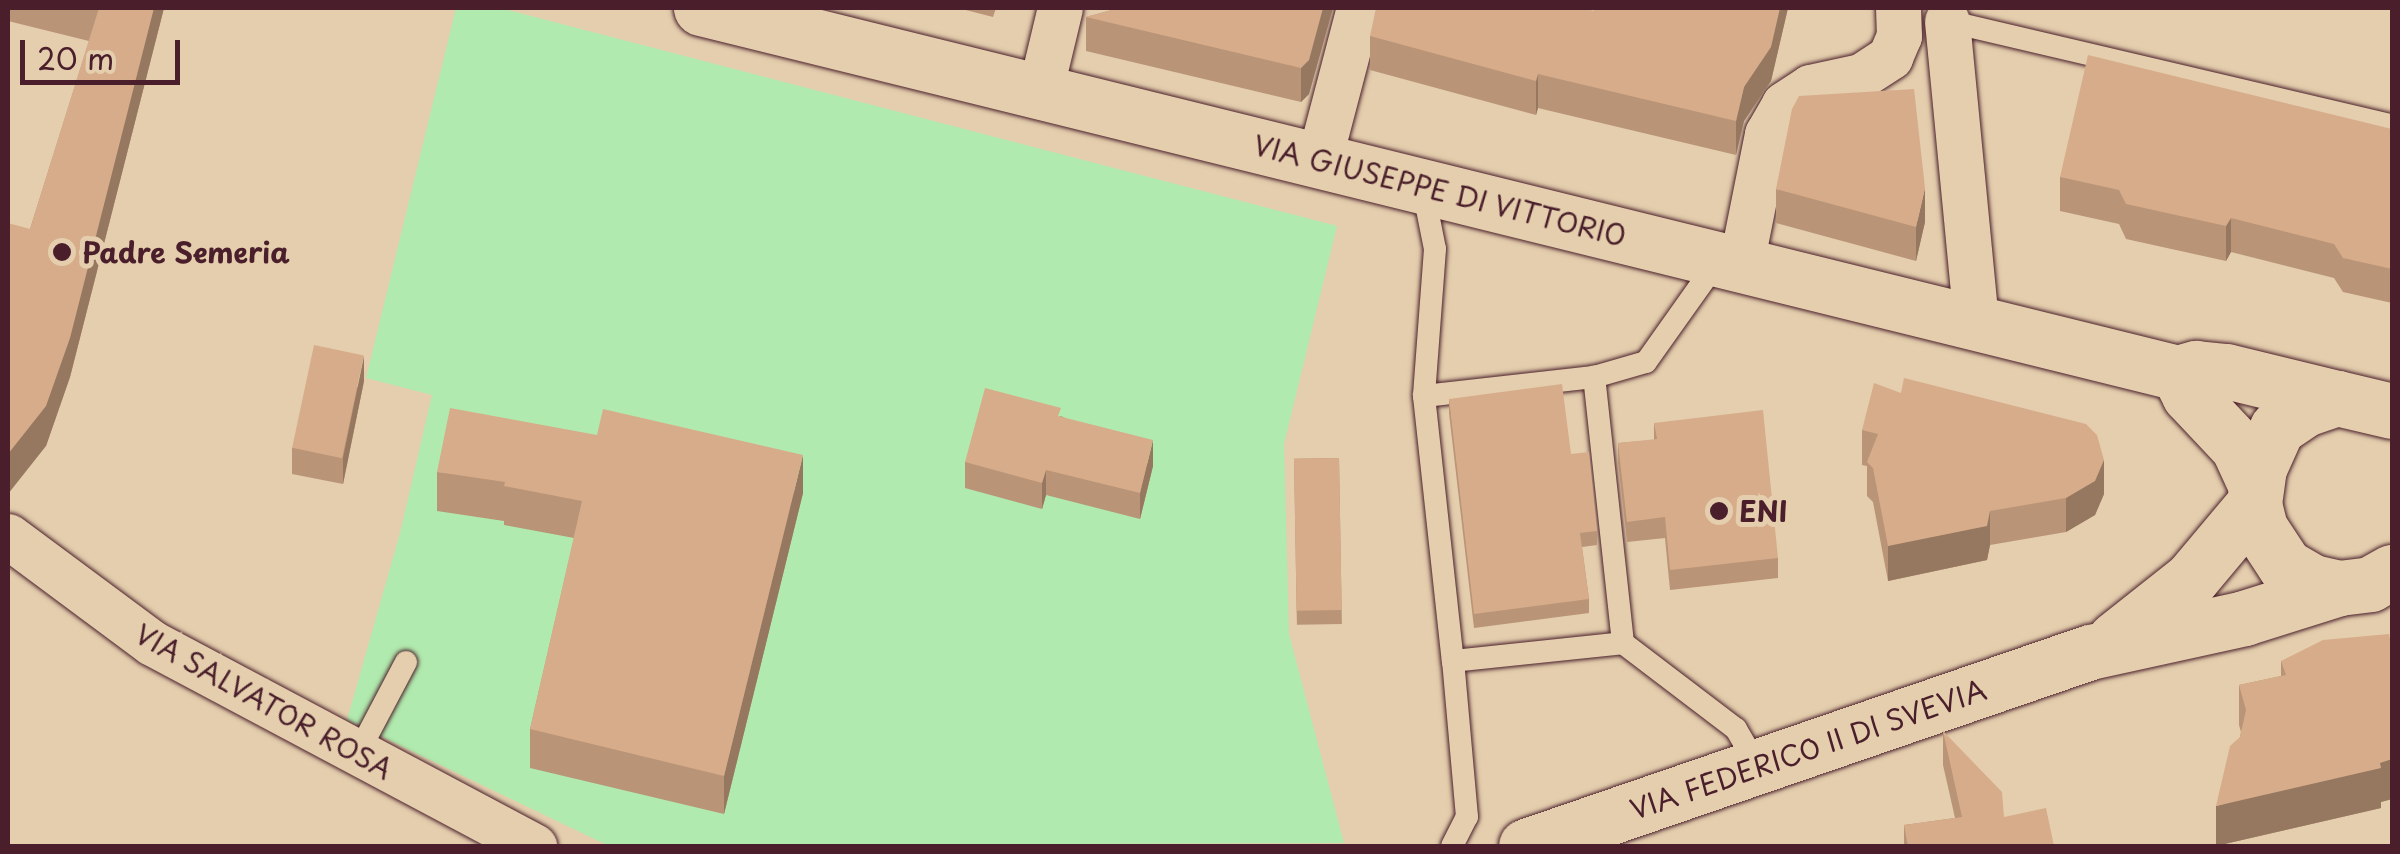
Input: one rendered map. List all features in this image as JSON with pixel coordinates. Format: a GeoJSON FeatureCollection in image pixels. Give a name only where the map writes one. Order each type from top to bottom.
{"type":"FeatureCollection","features":[{"type":"Feature","properties":{"kind":"main road","name":"VIA GIUSEPPE DI VITTORIO"},"geometry":{"type":"LineString","coordinates":[[701,8],[820,22],[1040,91],[2178,373],[2196,368],[2226,372],[2378,406]]}},
{"type":"Feature","properties":{"kind":"main road"},"geometry":{"type":"LineString","coordinates":[[2178,373],[2190,395],[2238,447],[2255,494],[2260,528],[2285,566],[2313,582],[2374,581]]}},
{"type":"Feature","properties":{"kind":"main road","name":"VIA FEDERICO II DI SVEVIA"},"geometry":{"type":"LineString","coordinates":[[2090,652],[2158,608],[2191,579],[2255,494],[2277,428],[2305,409],[2378,406]]}},
{"type":"Feature","properties":{"kind":"main road","name":"VIA FEDERICO II DI SVEVIA"},"geometry":{"type":"LineString","coordinates":[[1526,846],[2090,652],[2244,618],[2374,581]]}},
{"type":"Feature","properties":{"kind":"street"},"geometry":{"type":"LineString","coordinates":[[1040,91],[1060,8]]}},
{"type":"Feature","properties":{"kind":"street"},"geometry":{"type":"LineString","coordinates":[[1319,160],[1359,8]]}},
{"type":"Feature","properties":{"kind":"street"},"geometry":{"type":"LineString","coordinates":[[1730,262],[1767,134],[1784,104],[1810,87],[1861,76],[1890,57],[1900,36],[1898,8]]}},
{"type":"Feature","properties":{"kind":"street"},"geometry":{"type":"LineString","coordinates":[[1947,14],[1976,323]]}},
{"type":"Feature","properties":{"kind":"street","name":"VIA SALVATOR ROSA"},"geometry":{"type":"LineString","coordinates":[[8,536],[152,643],[534,846]]}},
{"type":"Feature","properties":{"kind":"lane"},"geometry":{"type":"LineString","coordinates":[[1947,14],[2392,125]]}},
{"type":"Feature","properties":{"kind":"lane"},"geometry":{"type":"LineString","coordinates":[[1423,186],[1435,250],[1424,396],[1468,817],[1452,846]]}},
{"type":"Feature","properties":{"kind":"lane"},"geometry":{"type":"LineString","coordinates":[[1424,396],[1594,377],[1646,362],[1730,262]]}},
{"type":"Feature","properties":{"kind":"lane"},"geometry":{"type":"LineString","coordinates":[[1594,377],[1624,642]]}},
{"type":"Feature","properties":{"kind":"lane"},"geometry":{"type":"LineString","coordinates":[[1453,661],[1624,642],[1736,729],[1758,766]]}},
{"type":"Feature","properties":{"kind":"lane"},"geometry":{"type":"LineString","coordinates":[[358,755],[406,662]]}},
{"type":"Feature","properties":{"kind":"green space"},"geometry":{"type":"Polygon","coordinates":[[[456,8],[500,8],[1337,226],[1284,444],[1289,634],[1344,843],[609,846],[347,720],[400,533],[432,395],[366,378],[456,8]]]}},
{"type":"Feature","properties":{"kind":"building","name":"Padre Semeria"},"geometry":{"type":"Polygon","coordinates":[[[99,8],[154,8],[70,338],[46,406],[8,454],[8,223],[30,229],[99,8]]]}},
{"type":"Feature","properties":{"kind":"building"},"geometry":{"type":"Polygon","coordinates":[[[1119,8],[1323,8],[1309,60],[1301,68],[1086,17],[1119,8]]]}},
{"type":"Feature","properties":{"kind":"building"},"geometry":{"type":"Polygon","coordinates":[[[1376,8],[1780,8],[1771,47],[1744,87],[1736,121],[1538,74],[1536,81],[1370,36],[1376,8]]]}},
{"type":"Feature","properties":{"kind":"building"},"geometry":{"type":"Polygon","coordinates":[[[2088,55],[2392,129],[2392,269],[2343,258],[2334,244],[2231,218],[2226,226],[2126,204],[2119,190],[2060,177],[2088,55]]]}},
{"type":"Feature","properties":{"kind":"building"},"geometry":{"type":"Polygon","coordinates":[[[1914,89],[1925,188],[1916,227],[1776,189],[1792,109],[1799,96],[1914,89]]]}},
{"type":"Feature","properties":{"kind":"building"},"geometry":{"type":"Polygon","coordinates":[[[314,345],[364,356],[342,458],[292,448],[314,345]]]}},
{"type":"Feature","properties":{"kind":"building"},"geometry":{"type":"Polygon","coordinates":[[[1904,378],[2086,424],[2097,435],[2104,460],[2095,481],[2066,498],[1990,511],[1987,526],[1888,546],[1873,468],[1867,462],[1878,434],[1862,430],[1874,383],[1901,393],[1904,378]]]}},
{"type":"Feature","properties":{"kind":"building"},"geometry":{"type":"Polygon","coordinates":[[[1562,384],[1571,454],[1589,452],[1597,531],[1580,533],[1589,599],[1474,614],[1449,399],[1562,384]]]}},
{"type":"Feature","properties":{"kind":"building"},"geometry":{"type":"Polygon","coordinates":[[[985,388],[1061,408],[1058,416],[1153,440],[1140,493],[1046,470],[1042,483],[965,462],[985,388]]]}},
{"type":"Feature","properties":{"kind":"building"},"geometry":{"type":"Polygon","coordinates":[[[450,408],[597,435],[603,409],[803,455],[724,776],[530,729],[582,501],[504,486],[505,482],[437,472],[450,408]]]}},
{"type":"Feature","properties":{"kind":"building"},"geometry":{"type":"Polygon","coordinates":[[[1763,410],[1778,558],[1670,570],[1665,517],[1627,522],[1618,443],[1657,439],[1654,423],[1763,410]]]}},
{"type":"Feature","properties":{"kind":"building"},"geometry":{"type":"Polygon","coordinates":[[[1339,458],[1342,610],[1297,611],[1294,459],[1339,458]]]}},
{"type":"Feature","properties":{"kind":"building"},"geometry":{"type":"Polygon","coordinates":[[[2389,634],[2392,759],[2380,763],[2381,768],[2216,806],[2230,746],[2240,737],[2246,710],[2239,685],[2286,675],[2281,661],[2323,640],[2389,634]]]}},
{"type":"Feature","properties":{"kind":"building"},"geometry":{"type":"Polygon","coordinates":[[[1943,731],[2002,792],[2004,817],[2046,808],[2054,846],[1908,846],[1904,825],[1962,817],[1943,731]]]}},
{"type":"Feature","properties":{"kind":"place","name":"Padre Semeria"},"geometry":{"type":"Point","coordinates":[62,252]}},
{"type":"Feature","properties":{"kind":"place","name":"ENI"},"geometry":{"type":"Point","coordinates":[1719,511]}}]}
